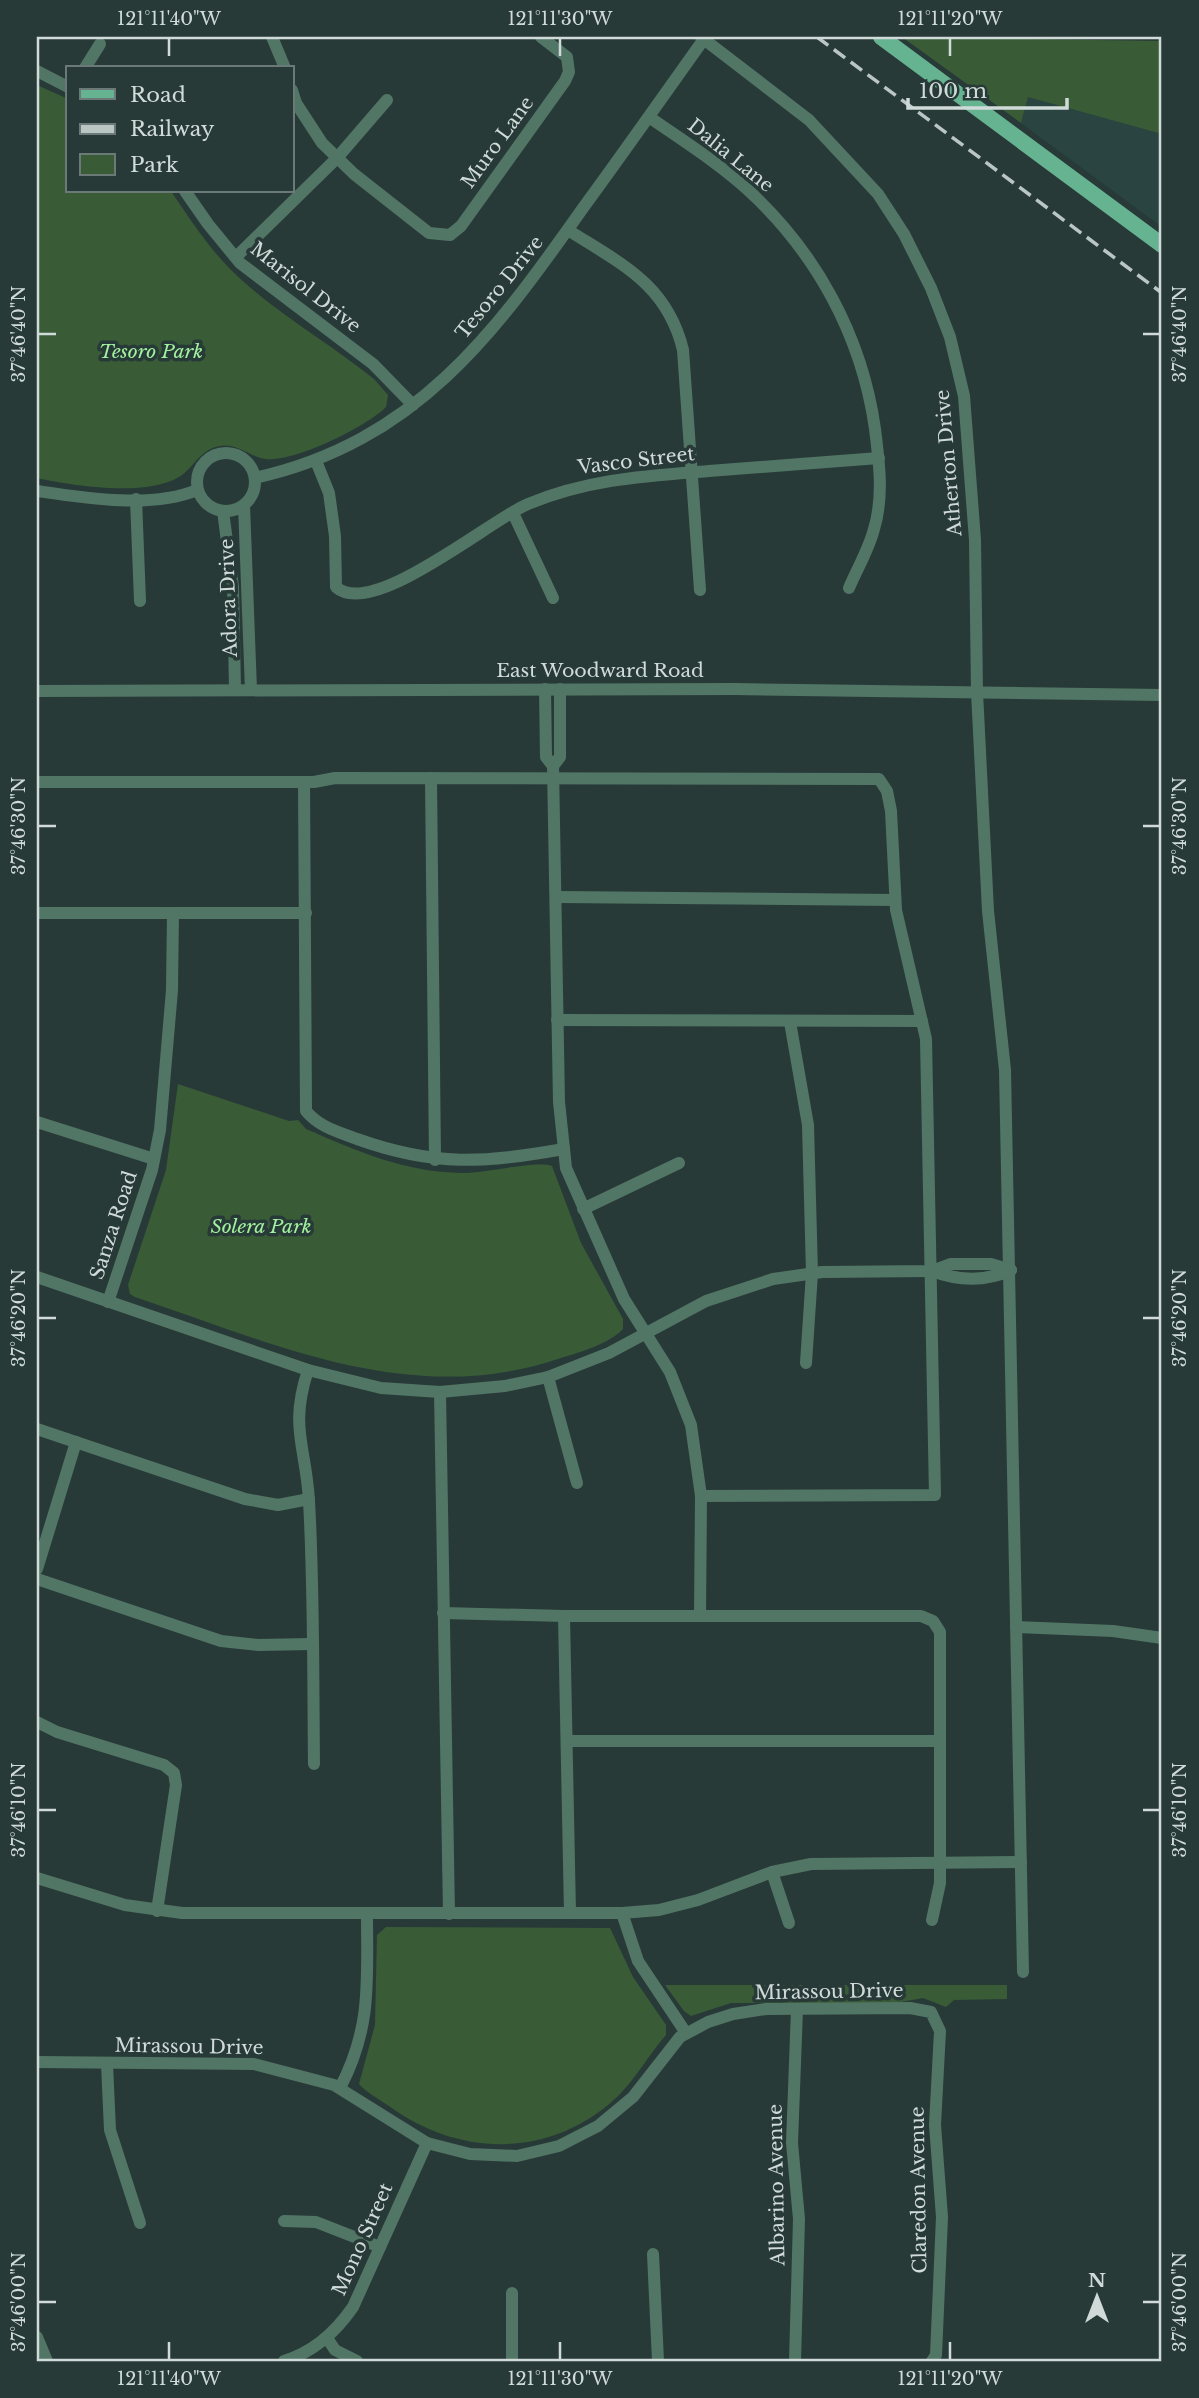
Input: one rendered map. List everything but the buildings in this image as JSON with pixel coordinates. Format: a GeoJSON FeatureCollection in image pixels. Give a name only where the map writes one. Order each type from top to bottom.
{"type":"FeatureCollection","features":[{"type":"Feature","properties":{"kind":"main road"},"geometry":{"type":"LineString","coordinates":[[881,37],[1162,245]]}},
{"type":"Feature","properties":{"kind":"street"},"geometry":{"type":"LineString","coordinates":[[272,37],[284,66]]}},
{"type":"Feature","properties":{"kind":"street","name":"Muro Lane"},"geometry":{"type":"LineString","coordinates":[[337,158],[429,233],[450,235],[460,226],[557,93],[569,72],[567,57],[541,37]]}},
{"type":"Feature","properties":{"kind":"street","name":"Tesoro Drive"},"geometry":{"type":"LineString","coordinates":[[255,478],[300,468],[352,444],[413,405],[491,333],[649,117],[702,38]]}},
{"type":"Feature","properties":{"kind":"street","name":"Atherton Drive"},"geometry":{"type":"LineString","coordinates":[[702,38],[809,120],[842,152],[878,194],[932,288],[950,337],[964,396],[975,541],[977,692],[988,911],[1005,1069],[1023,1972]]}},
{"type":"Feature","properties":{"kind":"street"},"geometry":{"type":"LineString","coordinates":[[86,66],[100,44]]}},
{"type":"Feature","properties":{"kind":"street"},"geometry":{"type":"LineString","coordinates":[[37,71],[66,86]]}},
{"type":"Feature","properties":{"kind":"street"},"geometry":{"type":"LineString","coordinates":[[294,96],[322,143],[337,158]]}},
{"type":"Feature","properties":{"kind":"street"},"geometry":{"type":"LineString","coordinates":[[236,257],[337,158],[387,100]]}},
{"type":"Feature","properties":{"kind":"street","name":"Dalia Lane"},"geometry":{"type":"LineString","coordinates":[[649,117],[747,188],[786,228],[810,260],[843,318],[859,358],[871,403],[880,487],[874,529],[849,588]]}},
{"type":"Feature","properties":{"kind":"street","name":"Marisol Drive"},"geometry":{"type":"LineString","coordinates":[[186,192],[236,257],[373,363],[413,405]]}},
{"type":"Feature","properties":{"kind":"street"},"geometry":{"type":"LineString","coordinates":[[568,230],[636,274],[654,290],[668,309],[683,350],[700,590]]}},
{"type":"Feature","properties":{"kind":"street"},"geometry":{"type":"LineString","coordinates":[[220,453],[229,453],[246,461],[255,478],[253,493],[244,505],[223,511],[207,505],[197,490],[196,480],[203,463],[220,453]]}},
{"type":"Feature","properties":{"kind":"street","name":"Vasco Street"},"geometry":{"type":"LineString","coordinates":[[316,461],[329,493],[335,536],[333,572],[336,587],[341,592],[360,594],[378,590],[448,554],[525,505],[579,485],[693,472],[879,458]]}},
{"type":"Feature","properties":{"kind":"street"},"geometry":{"type":"LineString","coordinates":[[37,491],[93,499],[136,499],[185,495],[197,490]]}},
{"type":"Feature","properties":{"kind":"street"},"geometry":{"type":"LineString","coordinates":[[136,499],[140,601]]}},
{"type":"Feature","properties":{"kind":"street","name":"Adora Drive"},"geometry":{"type":"LineString","coordinates":[[244,505],[251,690]]}},
{"type":"Feature","properties":{"kind":"street","name":"Adora Drive"},"geometry":{"type":"LineString","coordinates":[[223,511],[233,587],[235,690]]}},
{"type":"Feature","properties":{"kind":"street"},"geometry":{"type":"LineString","coordinates":[[513,513],[553,598]]}},
{"type":"Feature","properties":{"kind":"street"},"geometry":{"type":"LineString","coordinates":[[545,689],[546,757],[553,771],[559,1102],[566,1168],[624,1299],[670,1372],[691,1425],[701,1496],[700,1616]]}},
{"type":"Feature","properties":{"kind":"street"},"geometry":{"type":"LineString","coordinates":[[553,771],[560,757],[560,689]]}},
{"type":"Feature","properties":{"kind":"street","name":"East Woodward Road"},"geometry":{"type":"LineString","coordinates":[[37,691],[560,689],[1162,695]]}},
{"type":"Feature","properties":{"kind":"street"},"geometry":{"type":"LineString","coordinates":[[37,782],[304,782],[335,778],[431,778],[553,771],[879,779],[887,791],[891,811],[895,900],[926,1039],[935,1495],[701,1496]]}},
{"type":"Feature","properties":{"kind":"street"},"geometry":{"type":"LineString","coordinates":[[431,778],[435,1160]]}},
{"type":"Feature","properties":{"kind":"street"},"geometry":{"type":"LineString","coordinates":[[304,782],[306,1111],[315,1122],[342,1133],[390,1150],[435,1160],[499,1160],[564,1149]]}},
{"type":"Feature","properties":{"kind":"street"},"geometry":{"type":"LineString","coordinates":[[556,897],[895,900]]}},
{"type":"Feature","properties":{"kind":"street"},"geometry":{"type":"LineString","coordinates":[[37,914],[306,914]]}},
{"type":"Feature","properties":{"kind":"street","name":"Sanza Road"},"geometry":{"type":"LineString","coordinates":[[108,1302],[160,1130],[172,990],[173,914]]}},
{"type":"Feature","properties":{"kind":"street"},"geometry":{"type":"LineString","coordinates":[[557,1020],[922,1021]]}},
{"type":"Feature","properties":{"kind":"street"},"geometry":{"type":"LineString","coordinates":[[790,1022],[808,1125],[812,1273],[806,1363]]}},
{"type":"Feature","properties":{"kind":"street"},"geometry":{"type":"LineString","coordinates":[[37,1122],[153,1159]]}},
{"type":"Feature","properties":{"kind":"street"},"geometry":{"type":"LineString","coordinates":[[583,1209],[679,1163]]}},
{"type":"Feature","properties":{"kind":"street"},"geometry":{"type":"LineString","coordinates":[[37,1277],[308,1370],[381,1388],[440,1392],[505,1386],[548,1377],[609,1353],[706,1301],[773,1279],[812,1273],[932,1271],[951,1278],[992,1279],[1010,1269]]}},
{"type":"Feature","properties":{"kind":"street"},"geometry":{"type":"LineString","coordinates":[[308,1370],[299,1402],[297,1429],[309,1499],[314,1764]]}},
{"type":"Feature","properties":{"kind":"street"},"geometry":{"type":"LineString","coordinates":[[548,1377],[577,1483]]}},
{"type":"Feature","properties":{"kind":"street"},"geometry":{"type":"LineString","coordinates":[[440,1392],[449,1914]]}},
{"type":"Feature","properties":{"kind":"street"},"geometry":{"type":"LineString","coordinates":[[37,1429],[245,1499],[278,1505],[309,1499]]}},
{"type":"Feature","properties":{"kind":"street"},"geometry":{"type":"LineString","coordinates":[[37,1569],[76,1443]]}},
{"type":"Feature","properties":{"kind":"street"},"geometry":{"type":"LineString","coordinates":[[37,1578],[221,1640],[258,1645],[312,1644]]}},
{"type":"Feature","properties":{"kind":"street"},"geometry":{"type":"LineString","coordinates":[[443,1613],[564,1616],[921,1616],[933,1621],[940,1632],[940,1883],[932,1920]]}},
{"type":"Feature","properties":{"kind":"street"},"geometry":{"type":"LineString","coordinates":[[564,1616],[570,1913]]}},
{"type":"Feature","properties":{"kind":"street"},"geometry":{"type":"LineString","coordinates":[[1016,1627],[1113,1631],[1162,1638]]}},
{"type":"Feature","properties":{"kind":"street"},"geometry":{"type":"LineString","coordinates":[[37,1722],[57,1732],[164,1765],[174,1773],[176,1784],[157,1911]]}},
{"type":"Feature","properties":{"kind":"street"},"geometry":{"type":"LineString","coordinates":[[568,1741],[938,1741]]}},
{"type":"Feature","properties":{"kind":"street"},"geometry":{"type":"LineString","coordinates":[[37,1878],[92,1897],[157,1911],[622,1913],[659,1910],[698,1900],[772,1872],[811,1864],[1021,1863]]}},
{"type":"Feature","properties":{"kind":"street"},"geometry":{"type":"LineString","coordinates":[[772,1872],[789,1923]]}},
{"type":"Feature","properties":{"kind":"street"},"geometry":{"type":"LineString","coordinates":[[622,1913],[638,1961],[686,2033]]}},
{"type":"Feature","properties":{"kind":"street"},"geometry":{"type":"LineString","coordinates":[[340,2088],[354,2060],[365,2023],[367,1914]]}},
{"type":"Feature","properties":{"kind":"street","name":"Mirassou Drive"},"geometry":{"type":"LineString","coordinates":[[37,2062],[254,2064],[295,2072],[340,2088],[427,2143],[449,2150],[494,2157],[538,2153],[579,2138],[633,2097],[667,2051],[686,2033],[733,2014],[797,2009],[910,2008],[931,2012],[935,2018]]}},
{"type":"Feature","properties":{"kind":"street","name":"Albarino Avenue"},"geometry":{"type":"LineString","coordinates":[[795,2361],[799,2219],[792,2143],[797,2009]]}},
{"type":"Feature","properties":{"kind":"street","name":"Claredon Avenue"},"geometry":{"type":"LineString","coordinates":[[932,2361],[936,2355],[942,2217],[935,2125],[940,2031],[935,2018]]}},
{"type":"Feature","properties":{"kind":"street"},"geometry":{"type":"LineString","coordinates":[[107,2064],[110,2130],[140,2223]]}},
{"type":"Feature","properties":{"kind":"street","name":"Mono Street"},"geometry":{"type":"LineString","coordinates":[[284,2361],[312,2350],[327,2338],[353,2307],[427,2143]]}},
{"type":"Feature","properties":{"kind":"street"},"geometry":{"type":"LineString","coordinates":[[284,2221],[316,2222],[380,2248]]}},
{"type":"Feature","properties":{"kind":"street"},"geometry":{"type":"LineString","coordinates":[[653,2254],[658,2361]]}},
{"type":"Feature","properties":{"kind":"street"},"geometry":{"type":"LineString","coordinates":[[512,2293],[512,2361]]}},
{"type":"Feature","properties":{"kind":"street"},"geometry":{"type":"LineString","coordinates":[[37,2337],[47,2361]]}},
{"type":"Feature","properties":{"kind":"street"},"geometry":{"type":"LineString","coordinates":[[327,2338],[335,2350],[358,2361]]}},
{"type":"Feature","properties":{"kind":"shaded area"},"geometry":{"type":"Polygon","coordinates":[[[1028,97],[1162,134],[1162,227],[1021,123],[1028,97]]]}},
{"type":"Feature","properties":{"kind":"green space"},"geometry":{"type":"Polygon","coordinates":[[[902,37],[1162,41],[1162,134],[1028,97],[1021,123],[902,37]]]}},
{"type":"Feature","properties":{"kind":"green space","name":"Tesoro Park"},"geometry":{"type":"Polygon","coordinates":[[[37,85],[66,98],[66,192],[172,192],[205,240],[246,284],[374,379],[388,395],[386,407],[363,424],[329,442],[294,455],[266,459],[232,446],[220,446],[207,451],[179,477],[148,487],[109,488],[37,478],[37,85]]]}},
{"type":"Feature","properties":{"kind":"green space","name":"Solera Park"},"geometry":{"type":"Polygon","coordinates":[[[178,1084],[289,1121],[298,1120],[306,1129],[344,1145],[381,1159],[420,1169],[461,1173],[534,1165],[552,1166],[581,1243],[623,1319],[623,1329],[610,1339],[585,1350],[505,1372],[451,1377],[397,1374],[292,1350],[135,1297],[130,1294],[128,1285],[166,1170],[178,1084]]]}},
{"type":"Feature","properties":{"kind":"green space"},"geometry":{"type":"Polygon","coordinates":[[[386,1927],[610,1928],[633,1977],[666,2025],[666,2035],[617,2097],[582,2123],[555,2135],[527,2142],[499,2144],[442,2134],[415,2122],[359,2084],[375,2025],[377,1935],[386,1927]]]}},
{"type":"Feature","properties":{"kind":"green space"},"geometry":{"type":"Polygon","coordinates":[[[665,1985],[1007,1985],[1007,1999],[954,2000],[946,2007],[923,1998],[895,2003],[731,2003],[691,2016],[684,2011],[665,1985]]]}},
{"type":"Feature","properties":{"kind":"railway"},"geometry":{"type":"LineString","coordinates":[[817,37],[1162,293]]}}]}
